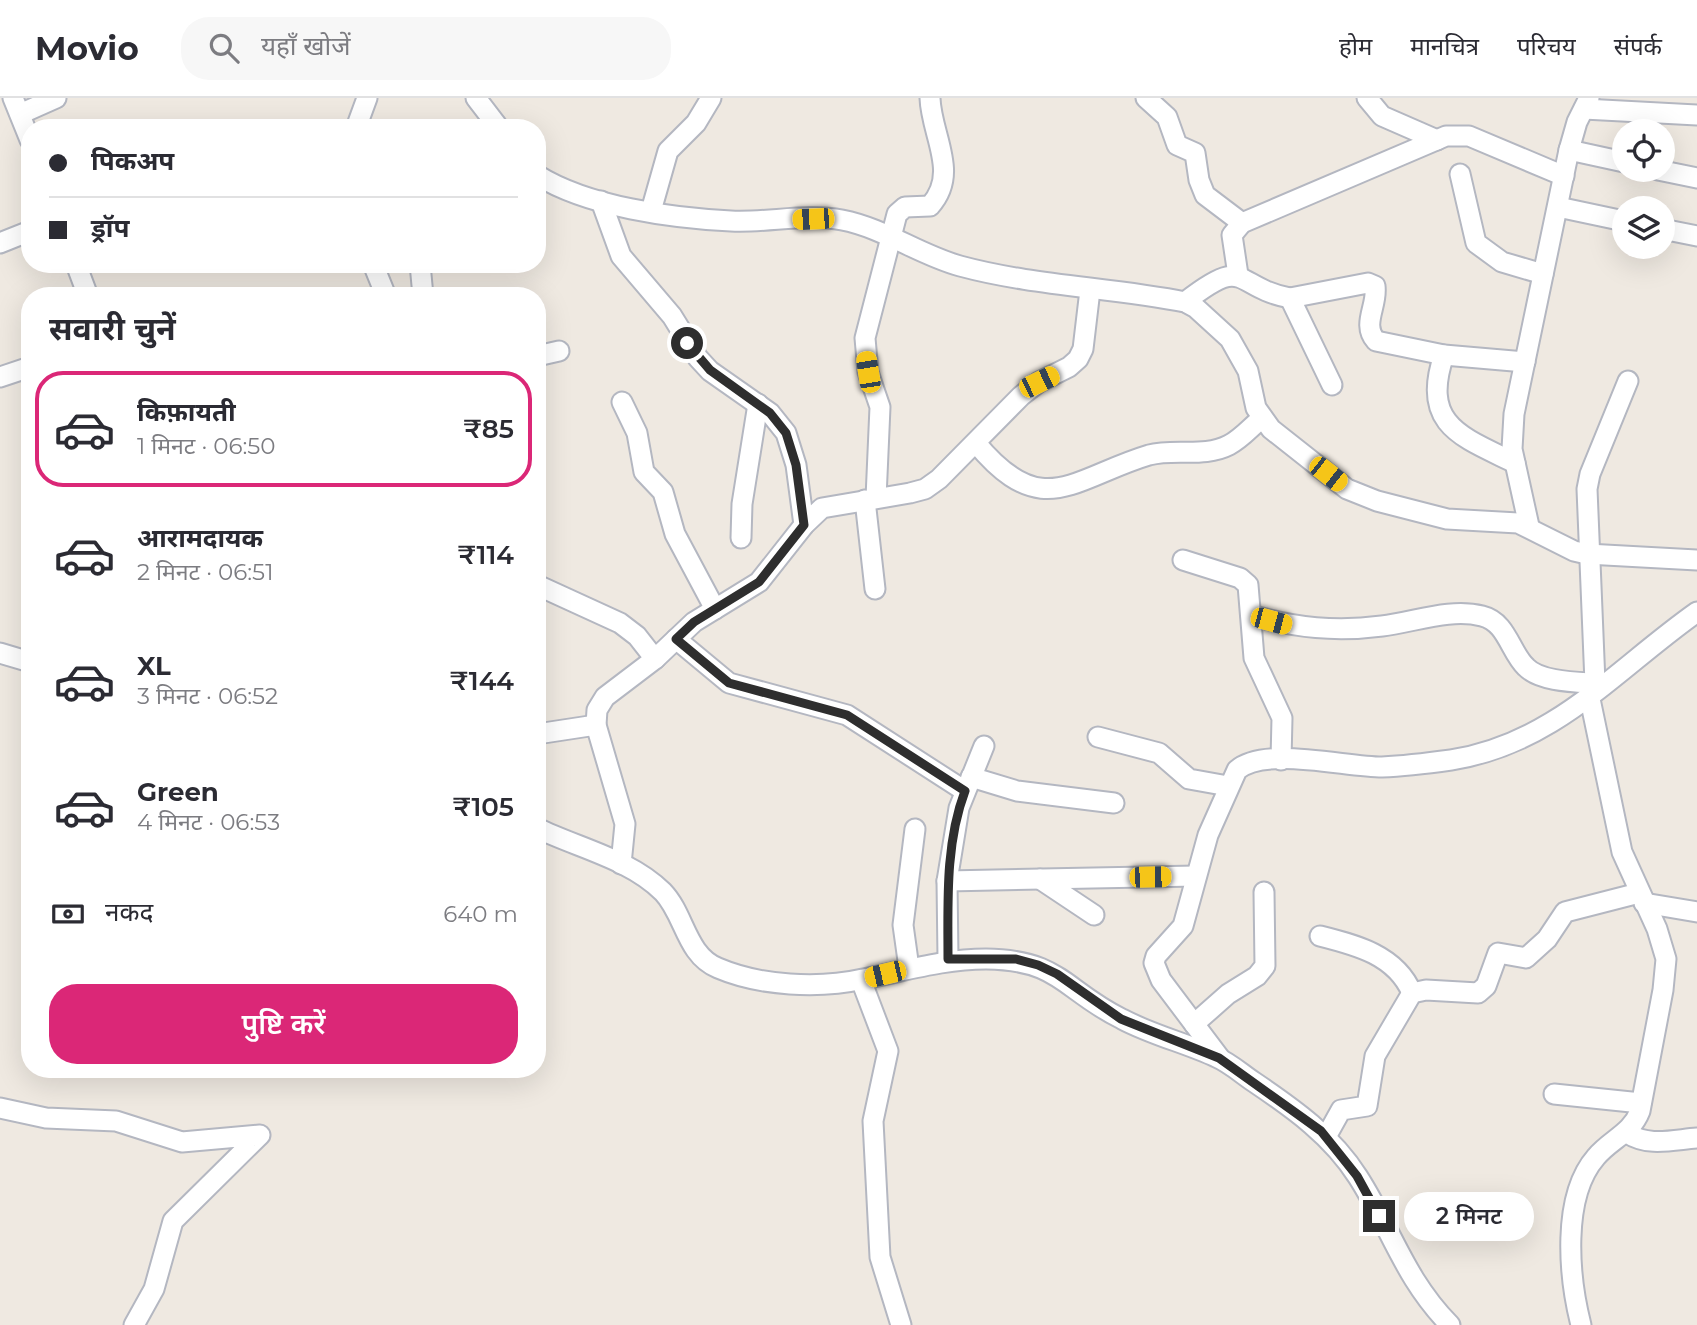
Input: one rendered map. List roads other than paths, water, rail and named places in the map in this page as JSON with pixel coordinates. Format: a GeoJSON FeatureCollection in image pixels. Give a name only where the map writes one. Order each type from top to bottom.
{"type":"FeatureCollection","features":[{"type":"Feature","properties":{"kind":"street"},"geometry":{"type":"LineString","coordinates":[[13,109],[56,98]]}},
{"type":"Feature","properties":{"kind":"street"},"geometry":{"type":"LineString","coordinates":[[359,119],[367,98]]}},
{"type":"Feature","properties":{"kind":"street"},"geometry":{"type":"LineString","coordinates":[[476,98],[492,119]]}},
{"type":"Feature","properties":{"kind":"street"},"geometry":{"type":"LineString","coordinates":[[651,211],[668,151],[696,123],[711,98]]}},
{"type":"Feature","properties":{"kind":"street"},"geometry":{"type":"LineString","coordinates":[[875,589],[870,499],[880,407],[868,372],[864,338],[890,236],[900,209],[925,208],[934,203],[944,169],[945,159],[932,124],[930,98]]}},
{"type":"Feature","properties":{"kind":"street"},"geometry":{"type":"LineString","coordinates":[[1146,98],[1167,117],[1177,145],[1195,153],[1199,180],[1205,195],[1242,223]]}},
{"type":"Feature","properties":{"kind":"street"},"geometry":{"type":"LineString","coordinates":[[1367,98],[1382,117],[1437,140]]}},
{"type":"Feature","properties":{"kind":"street"},"geometry":{"type":"LineString","coordinates":[[1529,526],[1512,449],[1514,414],[1569,150],[1586,103],[1697,115]]}},
{"type":"Feature","properties":{"kind":"street"},"geometry":{"type":"LineString","coordinates":[[1238,275],[1232,236],[1242,223],[1457,133],[1469,135],[1564,176]]}},
{"type":"Feature","properties":{"kind":"street"},"geometry":{"type":"LineString","coordinates":[[1569,150],[1612,159]]}},
{"type":"Feature","properties":{"kind":"street"},"geometry":{"type":"LineString","coordinates":[[1675,173],[1697,178]]}},
{"type":"Feature","properties":{"kind":"street"},"geometry":{"type":"LineString","coordinates":[[1460,174],[1476,243],[1502,262],[1543,274]]}},
{"type":"Feature","properties":{"kind":"street"},"geometry":{"type":"LineString","coordinates":[[546,179],[582,196],[651,211],[731,221],[828,218],[867,227],[956,265],[1090,290],[1185,302],[1196,308],[1230,339],[1248,371],[1256,408],[1271,429],[1336,480],[1361,495],[1447,519],[1507,520],[1529,526],[1574,551],[1587,554],[1697,560]]}},
{"type":"Feature","properties":{"kind":"street"},"geometry":{"type":"LineString","coordinates":[[601,201],[621,256],[673,316],[698,358],[779,422],[791,443],[804,525]]}},
{"type":"Feature","properties":{"kind":"street"},"geometry":{"type":"LineString","coordinates":[[1558,206],[1612,218]]}},
{"type":"Feature","properties":{"kind":"street"},"geometry":{"type":"LineString","coordinates":[[1675,232],[1697,236]]}},
{"type":"Feature","properties":{"kind":"street"},"geometry":{"type":"LineString","coordinates":[[0,243],[21,235]]}},
{"type":"Feature","properties":{"kind":"street"},"geometry":{"type":"LineString","coordinates":[[1185,302],[1217,279],[1238,275],[1279,296],[1290,298],[1368,283],[1375,286],[1376,294],[1368,324],[1370,334],[1376,341],[1444,355],[1525,362]]}},
{"type":"Feature","properties":{"kind":"street"},"geometry":{"type":"LineString","coordinates":[[621,864],[625,824],[596,724],[597,710],[605,697],[715,608],[759,582],[804,525],[822,508],[925,489],[1031,388],[1078,359],[1083,349],[1090,290]]}},
{"type":"Feature","properties":{"kind":"street"},"geometry":{"type":"LineString","coordinates":[[1290,298],[1332,385]]}},
{"type":"Feature","properties":{"kind":"street"},"geometry":{"type":"LineString","coordinates":[[546,354],[559,351]]}},
{"type":"Feature","properties":{"kind":"street"},"geometry":{"type":"LineString","coordinates":[[1444,355],[1436,386],[1441,415],[1460,435],[1515,463]]}},
{"type":"Feature","properties":{"kind":"street"},"geometry":{"type":"LineString","coordinates":[[0,377],[21,370]]}},
{"type":"Feature","properties":{"kind":"street"},"geometry":{"type":"LineString","coordinates":[[1581,1325],[1574,1294],[1572,1214],[1593,1160],[1627,1133],[1637,1119],[1666,967],[1663,944],[1622,852],[1596,689],[1587,554],[1590,474],[1628,381]]}},
{"type":"Feature","properties":{"kind":"street"},"geometry":{"type":"LineString","coordinates":[[622,402],[637,433],[644,472],[663,492],[675,534],[715,608]]}},
{"type":"Feature","properties":{"kind":"street"},"geometry":{"type":"LineString","coordinates":[[741,538],[741,504],[758,404]]}},
{"type":"Feature","properties":{"kind":"street"},"geometry":{"type":"LineString","coordinates":[[976,443],[1003,473],[1017,480],[1057,490],[1151,455],[1220,449],[1231,444],[1262,418]]}},
{"type":"Feature","properties":{"kind":"street"},"geometry":{"type":"LineString","coordinates":[[1183,560],[1240,578],[1248,585],[1251,595],[1254,658],[1280,710],[1281,760]]}},
{"type":"Feature","properties":{"kind":"street"},"geometry":{"type":"LineString","coordinates":[[546,589],[620,623],[637,636],[655,659]]}},
{"type":"Feature","properties":{"kind":"street"},"geometry":{"type":"LineString","coordinates":[[1219,1058],[1161,980],[1154,964],[1156,956],[1183,926],[1196,876],[1228,786],[1245,763],[1281,760],[1382,766],[1452,760],[1535,733],[1697,612]]}},
{"type":"Feature","properties":{"kind":"street"},"geometry":{"type":"LineString","coordinates":[[1251,615],[1290,626],[1338,630],[1438,616],[1480,615],[1495,622],[1525,667],[1535,674],[1596,689]]}},
{"type":"Feature","properties":{"kind":"street"},"geometry":{"type":"LineString","coordinates":[[676,639],[729,683],[847,715],[968,784],[1114,803]]}},
{"type":"Feature","properties":{"kind":"street"},"geometry":{"type":"LineString","coordinates":[[0,653],[21,659]]}},
{"type":"Feature","properties":{"kind":"street"},"geometry":{"type":"LineString","coordinates":[[546,732],[596,724]]}},
{"type":"Feature","properties":{"kind":"street"},"geometry":{"type":"LineString","coordinates":[[1098,737],[1158,753],[1189,779],[1228,786]]}},
{"type":"Feature","properties":{"kind":"street"},"geometry":{"type":"LineString","coordinates":[[948,959],[947,881],[959,808],[984,746]]}},
{"type":"Feature","properties":{"kind":"street"},"geometry":{"type":"LineString","coordinates":[[909,968],[903,925],[915,829]]}},
{"type":"Feature","properties":{"kind":"street"},"geometry":{"type":"LineString","coordinates":[[546,832],[621,864],[648,879],[665,894],[694,948],[704,961],[718,968],[792,984],[861,980],[948,959],[1016,959],[1057,974],[1121,1019],[1219,1058],[1289,1106],[1326,1137],[1357,1176],[1403,1264],[1424,1297],[1450,1325]]}},
{"type":"Feature","properties":{"kind":"street"},"geometry":{"type":"LineString","coordinates":[[947,881],[1196,876]]}},
{"type":"Feature","properties":{"kind":"street"},"geometry":{"type":"LineString","coordinates":[[1040,879],[1094,915]]}},
{"type":"Feature","properties":{"kind":"street"},"geometry":{"type":"LineString","coordinates":[[1194,1024],[1228,994],[1257,976],[1265,967],[1264,892]]}},
{"type":"Feature","properties":{"kind":"street"},"geometry":{"type":"LineString","coordinates":[[1326,1137],[1340,1110],[1367,1106],[1375,1056],[1412,993],[1426,990],[1478,993],[1486,986],[1498,953],[1526,958],[1547,939],[1565,912],[1642,898],[1697,912]]}},
{"type":"Feature","properties":{"kind":"street"},"geometry":{"type":"LineString","coordinates":[[1320,936],[1360,946],[1379,956],[1404,976],[1412,993]]}},
{"type":"Feature","properties":{"kind":"street"},"geometry":{"type":"LineString","coordinates":[[861,980],[888,1051],[873,1121],[880,1257],[901,1325]]}},
{"type":"Feature","properties":{"kind":"street"},"geometry":{"type":"LineString","coordinates":[[1554,1094],[1642,1102]]}},
{"type":"Feature","properties":{"kind":"street"},"geometry":{"type":"LineString","coordinates":[[0,1108],[46,1118],[116,1121],[181,1142],[260,1135],[173,1221],[154,1289],[134,1325]]}},
{"type":"Feature","properties":{"kind":"street"},"geometry":{"type":"LineString","coordinates":[[1627,1133],[1637,1139],[1654,1142],[1697,1138]]}}]}
